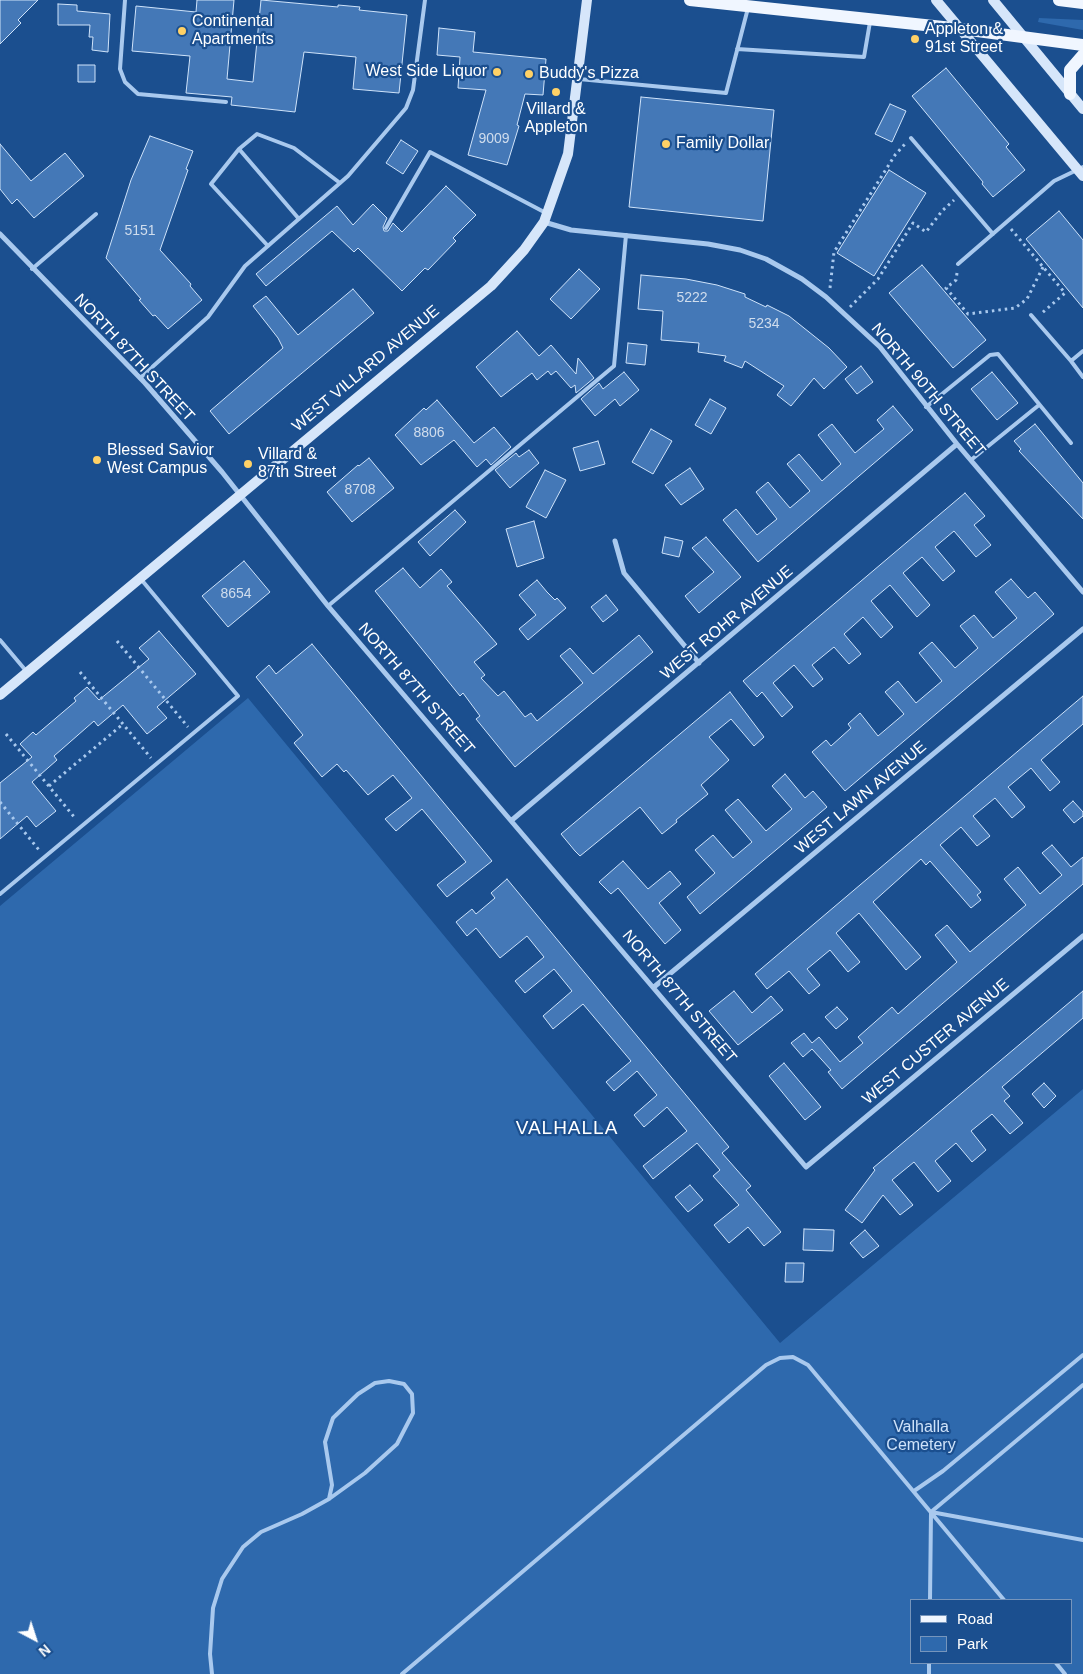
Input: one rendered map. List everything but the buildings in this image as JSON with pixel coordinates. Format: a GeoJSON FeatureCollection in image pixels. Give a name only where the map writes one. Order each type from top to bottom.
{"type":"FeatureCollection","features":[{"type":"Feature","properties":{"kind":"main road"},"geometry":{"type":"LineString","coordinates":[[690,0],[749,3],[871,20],[962,29],[1083,45]]}},
{"type":"Feature","properties":{"kind":"main road"},"geometry":{"type":"LineString","coordinates":[[1059,0],[1083,3]]}},
{"type":"Feature","properties":{"kind":"main road"},"geometry":{"type":"LineString","coordinates":[[1070,94],[1070,70],[1083,55]]}},
{"type":"Feature","properties":{"kind":"street","name":"WEST VILLARD AVENUE"},"geometry":{"type":"LineString","coordinates":[[0,695],[491,286],[524,250],[546,218],[568,154],[579,80],[587,0]]}},
{"type":"Feature","properties":{"kind":"street"},"geometry":{"type":"LineString","coordinates":[[936,0],[1081,171]]}},
{"type":"Feature","properties":{"kind":"street"},"geometry":{"type":"LineString","coordinates":[[993,0],[1083,109]]}},
{"type":"Feature","properties":{"kind":"street","name":"NORTH 90TH STREET"},"geometry":{"type":"LineString","coordinates":[[546,218],[572,230],[626,234],[740,250],[766,259],[802,279],[844,312],[880,348],[926,407],[1083,592]]}},
{"type":"Feature","properties":{"kind":"street","name":"NORTH 87TH STREET"},"geometry":{"type":"LineString","coordinates":[[0,234],[140,378],[240,494],[328,606],[806,1167]]}},
{"type":"Feature","properties":{"kind":"street","name":"WEST ROHR AVENUE"},"geometry":{"type":"LineString","coordinates":[[512,820],[957,444]]}},
{"type":"Feature","properties":{"kind":"street"},"geometry":{"type":"LineString","coordinates":[[615,541],[624,573],[699,663]]}},
{"type":"Feature","properties":{"kind":"street","name":"WEST LAWN AVENUE"},"geometry":{"type":"LineString","coordinates":[[654,987],[1083,629]]}},
{"type":"Feature","properties":{"kind":"street","name":"WEST CUSTER AVENUE"},"geometry":{"type":"LineString","coordinates":[[806,1167],[1083,936]]}},
{"type":"Feature","properties":{"kind":"lane"},"geometry":{"type":"LineString","coordinates":[[125,0],[120,69],[125,82],[138,94],[226,102]]}},
{"type":"Feature","properties":{"kind":"lane"},"geometry":{"type":"LineString","coordinates":[[140,378],[208,317],[245,266],[340,184],[406,108],[413,90],[425,0]]}},
{"type":"Feature","properties":{"kind":"lane"},"geometry":{"type":"LineString","coordinates":[[579,80],[726,93],[749,3]]}},
{"type":"Feature","properties":{"kind":"lane"},"geometry":{"type":"LineString","coordinates":[[737,48],[864,56],[871,20]]}},
{"type":"Feature","properties":{"kind":"lane"},"geometry":{"type":"LineString","coordinates":[[268,246],[211,184],[239,150],[257,134],[294,148],[340,184]]}},
{"type":"Feature","properties":{"kind":"lane"},"geometry":{"type":"LineString","coordinates":[[911,138],[993,234]]}},
{"type":"Feature","properties":{"kind":"lane"},"geometry":{"type":"LineString","coordinates":[[239,150],[299,220]]}},
{"type":"Feature","properties":{"kind":"lane"},"geometry":{"type":"LineString","coordinates":[[386,228],[430,152],[546,218]]}},
{"type":"Feature","properties":{"kind":"lane"},"geometry":{"type":"LineString","coordinates":[[958,264],[1054,182],[1081,171]]}},
{"type":"Feature","properties":{"kind":"lane"},"geometry":{"type":"LineString","coordinates":[[32,269],[96,214]]}},
{"type":"Feature","properties":{"kind":"lane"},"geometry":{"type":"LineString","coordinates":[[328,606],[614,366],[626,234]]}},
{"type":"Feature","properties":{"kind":"lane"},"geometry":{"type":"LineString","coordinates":[[1033,317],[1083,377]]}},
{"type":"Feature","properties":{"kind":"lane"},"geometry":{"type":"LineString","coordinates":[[1071,361],[1083,351]]}},
{"type":"Feature","properties":{"kind":"lane"},"geometry":{"type":"LineString","coordinates":[[926,407],[990,355],[998,354],[1071,443]]}},
{"type":"Feature","properties":{"kind":"lane"},"geometry":{"type":"LineString","coordinates":[[971,460],[1039,405]]}},
{"type":"Feature","properties":{"kind":"lane"},"geometry":{"type":"LineString","coordinates":[[0,894],[238,696],[140,578]]}},
{"type":"Feature","properties":{"kind":"lane"},"geometry":{"type":"LineString","coordinates":[[0,640],[27,672]]}},
{"type":"Feature","properties":{"kind":"lane"},"geometry":{"type":"LineString","coordinates":[[914,1491],[943,1471],[1083,1355]]}},
{"type":"Feature","properties":{"kind":"lane"},"geometry":{"type":"LineString","coordinates":[[402,1674],[766,1365],[780,1358],[793,1357],[808,1365],[1003,1599]]}},
{"type":"Feature","properties":{"kind":"lane"},"geometry":{"type":"LineString","coordinates":[[212,1674],[210,1654],[213,1608],[222,1579],[243,1547],[262,1532],[302,1514],[329,1499],[365,1473],[397,1444],[413,1413],[412,1394],[404,1384],[388,1381],[375,1384],[358,1394],[333,1418],[325,1442],[332,1485],[329,1499]]}},
{"type":"Feature","properties":{"kind":"lane"},"geometry":{"type":"LineString","coordinates":[[930,1599],[931,1512],[1083,1385]]}},
{"type":"Feature","properties":{"kind":"lane"},"geometry":{"type":"LineString","coordinates":[[931,1512],[1083,1540]]}},
{"type":"Feature","properties":{"kind":"lane"},"geometry":{"type":"LineString","coordinates":[[1057,1664],[1065,1674]]}},
{"type":"Feature","properties":{"kind":"path"},"geometry":{"type":"LineString","coordinates":[[826,297],[831,284],[834,252],[896,155],[911,138]]}},
{"type":"Feature","properties":{"kind":"path"},"geometry":{"type":"LineString","coordinates":[[844,312],[878,279],[913,223],[926,232],[942,210],[960,195]]}},
{"type":"Feature","properties":{"kind":"path"},"geometry":{"type":"LineString","coordinates":[[1006,223],[1065,293],[1033,317]]}},
{"type":"Feature","properties":{"kind":"path"},"geometry":{"type":"LineString","coordinates":[[958,264],[956,280],[946,288],[968,314],[1015,308],[1027,299],[1043,267]]}},
{"type":"Feature","properties":{"kind":"path"},"geometry":{"type":"LineString","coordinates":[[117,641],[193,733]]}},
{"type":"Feature","properties":{"kind":"path"},"geometry":{"type":"LineString","coordinates":[[80,672],[156,764]]}},
{"type":"Feature","properties":{"kind":"path"},"geometry":{"type":"LineString","coordinates":[[48,786],[123,724]]}},
{"type":"Feature","properties":{"kind":"path"},"geometry":{"type":"LineString","coordinates":[[6,734],[82,826]]}},
{"type":"Feature","properties":{"kind":"path"},"geometry":{"type":"LineString","coordinates":[[0,802],[45,857]]}},
{"type":"Feature","properties":{"kind":"green space"},"geometry":{"type":"Polygon","coordinates":[[[1039,18],[1083,20],[1083,30],[1038,22],[1039,18]]]}},
{"type":"Feature","properties":{"kind":"green space","name":"Valhalla Cemetery"},"geometry":{"type":"Polygon","coordinates":[[[248,698],[780,1343],[1083,1089],[1083,1674],[0,1674],[0,906],[248,698]]]}},
{"type":"Feature","properties":{"kind":"place","name":"Continental Apartments"},"geometry":{"type":"Point","coordinates":[182,31]}},
{"type":"Feature","properties":{"kind":"place","name":"Appleton & 91st Street"},"geometry":{"type":"Point","coordinates":[915,39]}},
{"type":"Feature","properties":{"kind":"place","name":"West Side Liquor"},"geometry":{"type":"Point","coordinates":[497,72]}},
{"type":"Feature","properties":{"kind":"place","name":"Buddy's Pizza"},"geometry":{"type":"Point","coordinates":[529,74]}},
{"type":"Feature","properties":{"kind":"place","name":"Villard & Appleton"},"geometry":{"type":"Point","coordinates":[556,92]}},
{"type":"Feature","properties":{"kind":"place","name":"Family Dollar"},"geometry":{"type":"Point","coordinates":[666,144]}},
{"type":"Feature","properties":{"kind":"place","name":"Blessed Savior West Campus"},"geometry":{"type":"Point","coordinates":[97,460]}},
{"type":"Feature","properties":{"kind":"place","name":"Villard & 87th Street"},"geometry":{"type":"Point","coordinates":[248,464]}},
{"type":"Feature","properties":{"kind":"district","name":"VALHALLA"},"geometry":{"type":"Point","coordinates":[567,1129]}}]}
